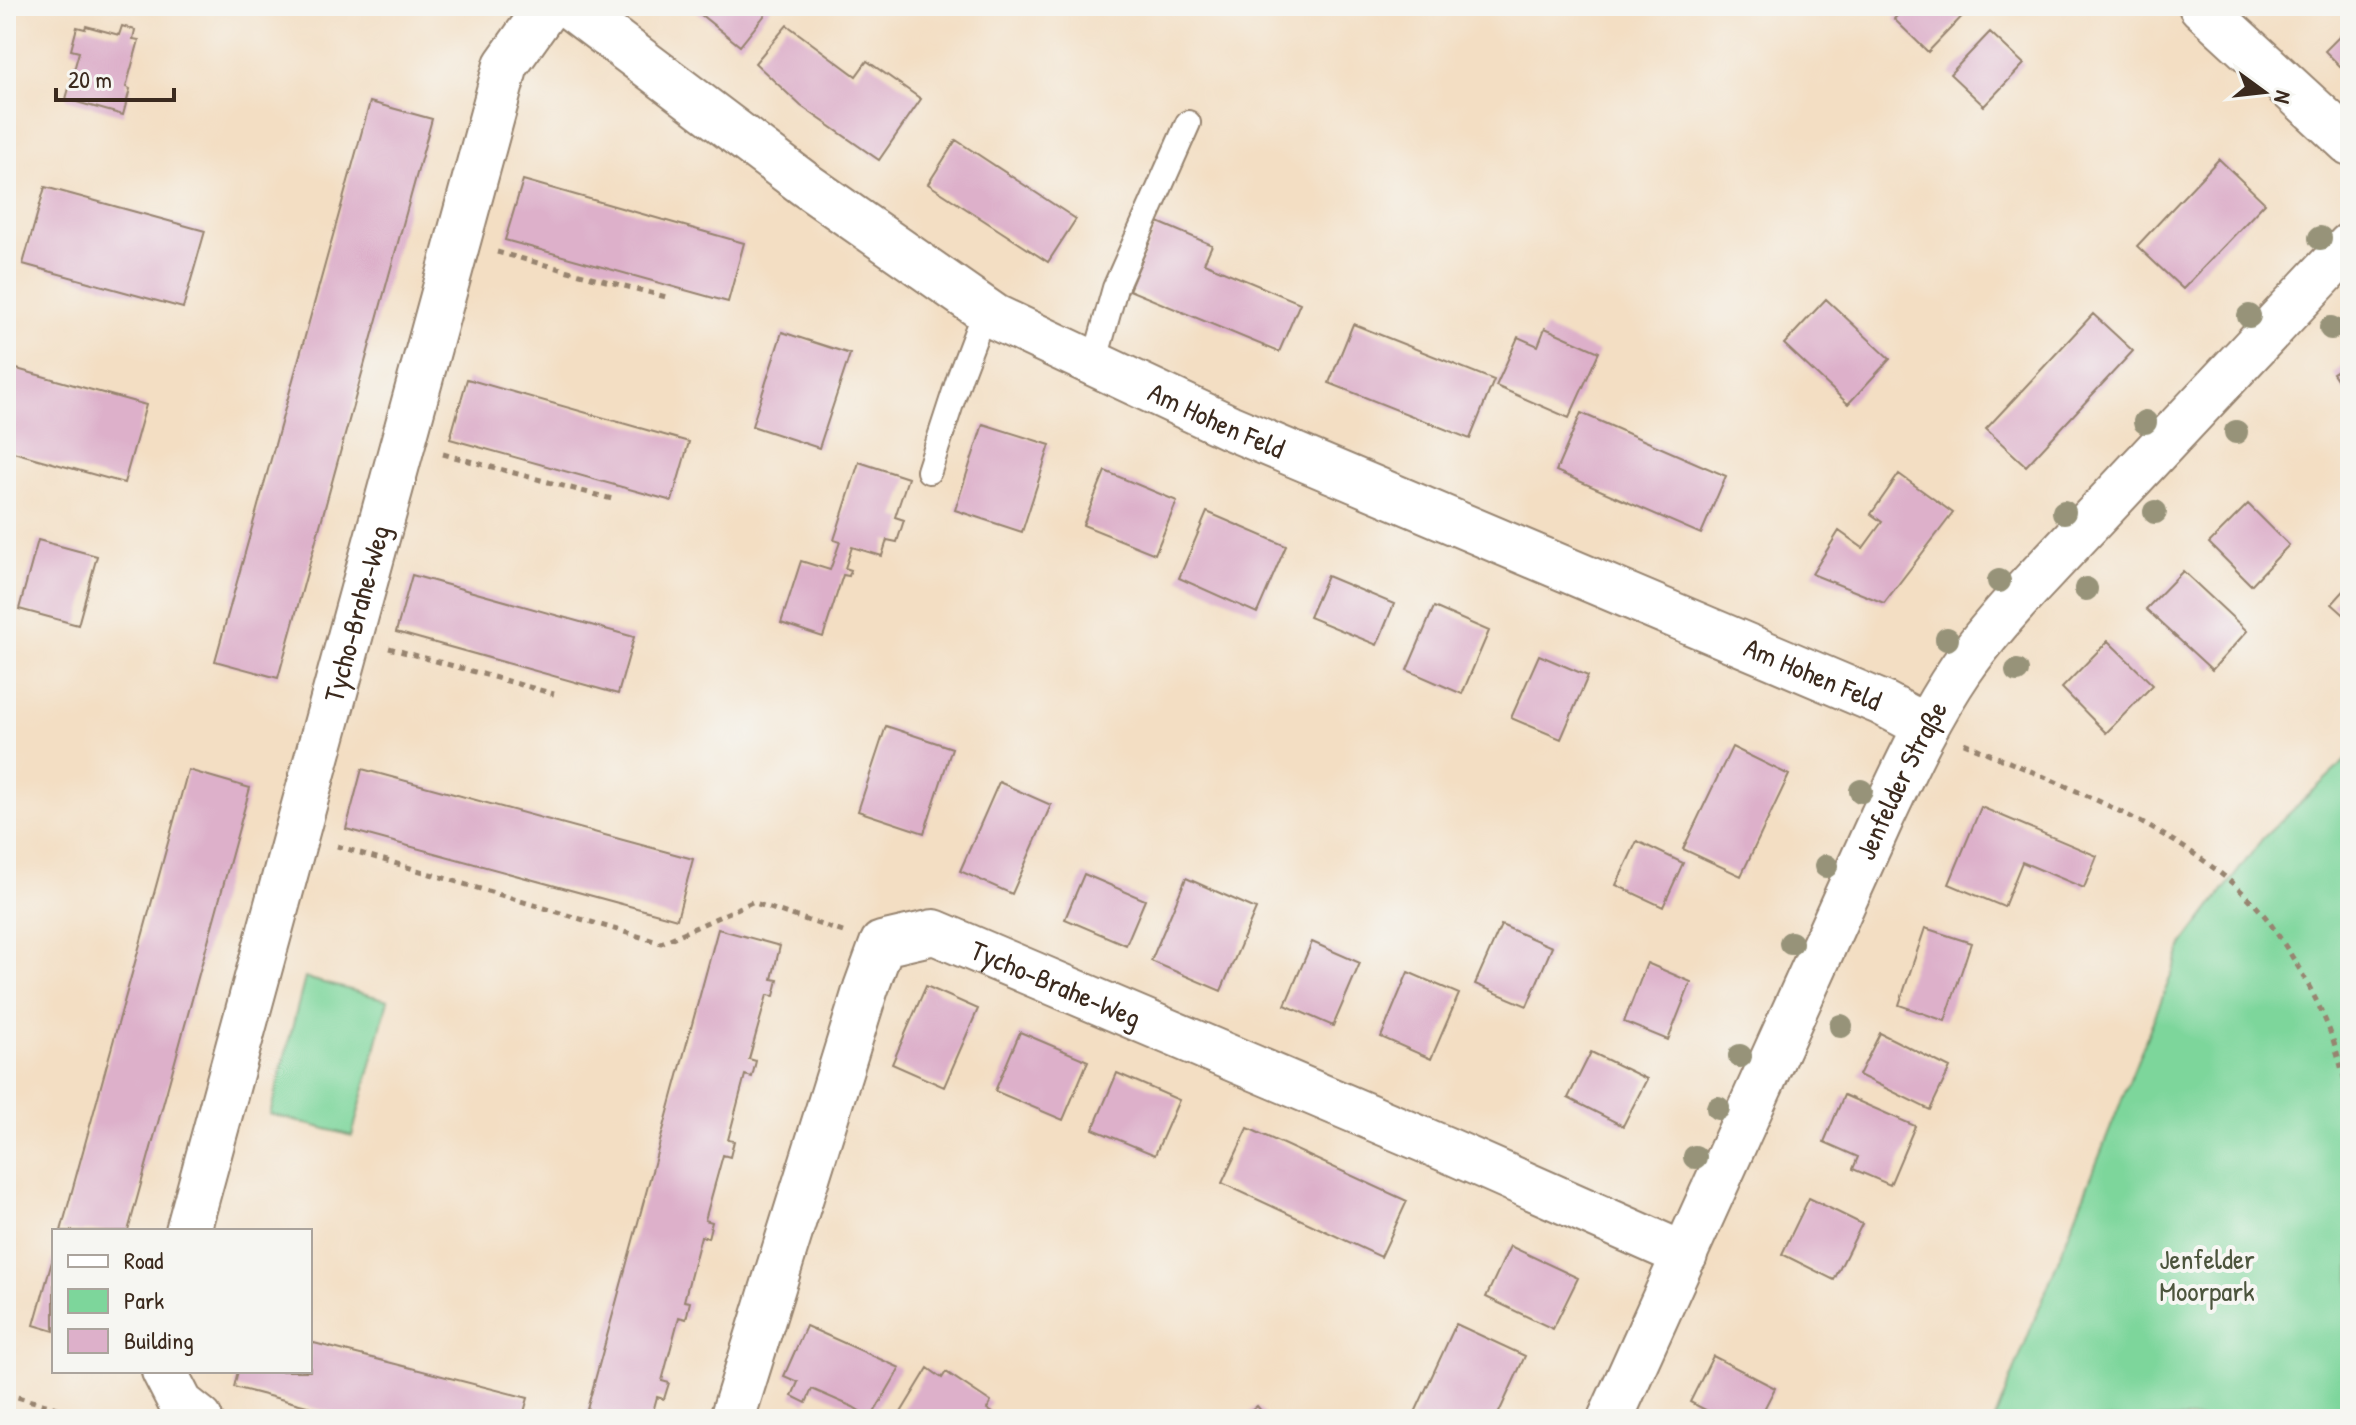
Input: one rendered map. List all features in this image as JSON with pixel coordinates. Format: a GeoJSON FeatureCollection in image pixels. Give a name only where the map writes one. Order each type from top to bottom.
{"type":"FeatureCollection","features":[{"type":"Feature","properties":{"kind":"street","name":"Tycho-Brahe-Weg"},"geometry":{"type":"LineString","coordinates":[[189,1229],[506,65],[548,6]]}},
{"type":"Feature","properties":{"kind":"street","name":"Am Hohen Feld"},"geometry":{"type":"LineString","coordinates":[[569,6],[806,185],[985,310],[1229,427],[1882,703],[1925,726]]}},
{"type":"Feature","properties":{"kind":"street"},"geometry":{"type":"LineString","coordinates":[[2201,6],[2350,143]]}},
{"type":"Feature","properties":{"kind":"street","name":"Jenfelder Straße"},"geometry":{"type":"LineString","coordinates":[[1610,1419],[1882,817],[1925,726],[1960,669],[1997,622],[2348,250]]}},
{"type":"Feature","properties":{"kind":"street","name":"Tycho-Brahe-Weg"},"geometry":{"type":"LineString","coordinates":[[882,944],[934,932],[1685,1255]]}},
{"type":"Feature","properties":{"kind":"street"},"geometry":{"type":"LineString","coordinates":[[732,1419],[882,944]]}},
{"type":"Feature","properties":{"kind":"street"},"geometry":{"type":"LineString","coordinates":[[165,1373],[181,1404],[200,1419]]}},
{"type":"Feature","properties":{"kind":"lane"},"geometry":{"type":"LineString","coordinates":[[1094,363],[1115,288],[1188,123]]}},
{"type":"Feature","properties":{"kind":"lane"},"geometry":{"type":"LineString","coordinates":[[929,471],[985,310]]}},
{"type":"Feature","properties":{"kind":"path"},"geometry":{"type":"LineString","coordinates":[[458,241],[666,297]]}},
{"type":"Feature","properties":{"kind":"path"},"geometry":{"type":"LineString","coordinates":[[403,443],[612,499]]}},
{"type":"Feature","properties":{"kind":"path"},"geometry":{"type":"LineString","coordinates":[[350,637],[554,694]]}},
{"type":"Feature","properties":{"kind":"path"},"geometry":{"type":"LineString","coordinates":[[1925,726],[2075,791],[2151,828],[2200,856],[2234,884],[2264,915],[2305,977],[2328,1027],[2350,1100]]}},
{"type":"Feature","properties":{"kind":"path"},"geometry":{"type":"LineString","coordinates":[[297,834],[661,943],[752,902],[882,944]]}},
{"type":"Feature","properties":{"kind":"path"},"geometry":{"type":"LineString","coordinates":[[6,1394],[97,1419]]}},
{"type":"Feature","properties":{"kind":"green space","name":"Jenfelder Moorpark"},"geometry":{"type":"Polygon","coordinates":[[[2350,756],[2350,1419],[1995,1419],[2184,943],[2263,838],[2350,756]]]}},
{"type":"Feature","properties":{"kind":"green space"},"geometry":{"type":"Polygon","coordinates":[[[305,978],[388,1000],[352,1136],[270,1114],[305,978]]]}},
{"type":"Feature","properties":{"kind":"building"},"geometry":{"type":"Polygon","coordinates":[[[698,6],[772,6],[740,46],[695,10],[698,6]]]}},
{"type":"Feature","properties":{"kind":"building"},"geometry":{"type":"Polygon","coordinates":[[[1906,6],[1972,6],[1928,52],[1894,19],[1906,6]]]}},
{"type":"Feature","properties":{"kind":"building"},"geometry":{"type":"Polygon","coordinates":[[[787,25],[856,76],[867,61],[921,99],[879,160],[801,106],[755,63],[787,25]]]}},
{"type":"Feature","properties":{"kind":"building"},"geometry":{"type":"Polygon","coordinates":[[[86,26],[119,35],[122,26],[135,30],[133,39],[139,40],[126,87],[130,89],[123,115],[66,99],[79,52],[71,50],[77,27],[85,29],[86,26]]]}},
{"type":"Feature","properties":{"kind":"building"},"geometry":{"type":"Polygon","coordinates":[[[2350,26],[2350,76],[2325,51],[2350,26]]]}},
{"type":"Feature","properties":{"kind":"building"},"geometry":{"type":"Polygon","coordinates":[[[1990,32],[2024,64],[1984,106],[1950,74],[1990,32]]]}},
{"type":"Feature","properties":{"kind":"building"},"geometry":{"type":"Polygon","coordinates":[[[370,102],[432,119],[278,678],[215,661],[370,102]]]}},
{"type":"Feature","properties":{"kind":"building"},"geometry":{"type":"Polygon","coordinates":[[[956,140],[1076,219],[1048,262],[928,184],[956,140]]]}},
{"type":"Feature","properties":{"kind":"building"},"geometry":{"type":"Polygon","coordinates":[[[2219,159],[2265,203],[2183,289],[2137,246],[2219,159]]]}},
{"type":"Feature","properties":{"kind":"building"},"geometry":{"type":"Polygon","coordinates":[[[523,180],[744,243],[728,302],[505,240],[523,180]]]}},
{"type":"Feature","properties":{"kind":"building"},"geometry":{"type":"Polygon","coordinates":[[[45,187],[205,231],[183,308],[23,264],[45,187]]]}},
{"type":"Feature","properties":{"kind":"building"},"geometry":{"type":"Polygon","coordinates":[[[1158,222],[1212,245],[1204,263],[1300,303],[1279,352],[1129,290],[1158,222]]]}},
{"type":"Feature","properties":{"kind":"building"},"geometry":{"type":"Polygon","coordinates":[[[1826,299],[1890,359],[1848,404],[1784,344],[1826,299]]]}},
{"type":"Feature","properties":{"kind":"building"},"geometry":{"type":"Polygon","coordinates":[[[2093,314],[2133,351],[2026,466],[1986,429],[2093,314]]]}},
{"type":"Feature","properties":{"kind":"building"},"geometry":{"type":"Polygon","coordinates":[[[1353,324],[1494,380],[1470,439],[1329,383],[1353,324]]]}},
{"type":"Feature","properties":{"kind":"building"},"geometry":{"type":"Polygon","coordinates":[[[1545,328],[1599,352],[1569,418],[1496,386],[1518,337],[1538,346],[1545,328]]]}},
{"type":"Feature","properties":{"kind":"building"},"geometry":{"type":"Polygon","coordinates":[[[782,332],[850,354],[819,448],[752,426],[782,332]]]}},
{"type":"Feature","properties":{"kind":"building"},"geometry":{"type":"Polygon","coordinates":[[[2350,362],[2350,399],[2333,373],[2350,362]]]}},
{"type":"Feature","properties":{"kind":"building"},"geometry":{"type":"Polygon","coordinates":[[[6,366],[146,405],[124,483],[6,450],[6,366]]]}},
{"type":"Feature","properties":{"kind":"building"},"geometry":{"type":"Polygon","coordinates":[[[467,379],[689,442],[672,501],[450,439],[467,379]]]}},
{"type":"Feature","properties":{"kind":"building"},"geometry":{"type":"Polygon","coordinates":[[[1581,413],[1726,476],[1701,534],[1556,471],[1581,413]]]}},
{"type":"Feature","properties":{"kind":"building"},"geometry":{"type":"Polygon","coordinates":[[[983,424],[1050,445],[1022,532],[955,510],[983,424]]]}},
{"type":"Feature","properties":{"kind":"building"},"geometry":{"type":"Polygon","coordinates":[[[859,462],[908,478],[895,517],[904,520],[897,542],[887,540],[882,556],[852,547],[845,568],[851,570],[849,576],[843,575],[823,637],[781,623],[801,561],[830,570],[840,542],[834,540],[859,462]]]}},
{"type":"Feature","properties":{"kind":"building"},"geometry":{"type":"Polygon","coordinates":[[[1105,471],[1177,501],[1155,554],[1083,525],[1105,471]]]}},
{"type":"Feature","properties":{"kind":"building"},"geometry":{"type":"Polygon","coordinates":[[[1899,474],[1953,513],[1884,603],[1812,574],[1839,531],[1863,548],[1882,522],[1871,514],[1899,474]]]}},
{"type":"Feature","properties":{"kind":"building"},"geometry":{"type":"Polygon","coordinates":[[[2248,504],[2289,545],[2251,585],[2209,543],[2248,504]]]}},
{"type":"Feature","properties":{"kind":"building"},"geometry":{"type":"Polygon","coordinates":[[[1207,512],[1286,546],[1257,613],[1179,578],[1207,512]]]}},
{"type":"Feature","properties":{"kind":"building"},"geometry":{"type":"Polygon","coordinates":[[[38,540],[97,556],[78,625],[19,609],[38,540]]]}},
{"type":"Feature","properties":{"kind":"building"},"geometry":{"type":"Polygon","coordinates":[[[2183,571],[2247,631],[2212,670],[2146,609],[2183,571]]]}},
{"type":"Feature","properties":{"kind":"building"},"geometry":{"type":"Polygon","coordinates":[[[412,575],[634,637],[618,694],[396,632],[412,575]]]}},
{"type":"Feature","properties":{"kind":"building"},"geometry":{"type":"Polygon","coordinates":[[[1327,576],[1394,604],[1377,645],[1309,617],[1327,576]]]}},
{"type":"Feature","properties":{"kind":"building"},"geometry":{"type":"Polygon","coordinates":[[[2350,584],[2350,620],[2332,604],[2350,584]]]}},
{"type":"Feature","properties":{"kind":"building"},"geometry":{"type":"Polygon","coordinates":[[[1434,607],[1489,631],[1462,694],[1407,670],[1434,607]]]}},
{"type":"Feature","properties":{"kind":"building"},"geometry":{"type":"Polygon","coordinates":[[[2108,641],[2153,685],[2106,733],[2062,688],[2108,641]]]}},
{"type":"Feature","properties":{"kind":"building"},"geometry":{"type":"Polygon","coordinates":[[[1539,655],[1588,676],[1561,739],[1511,718],[1539,655]]]}},
{"type":"Feature","properties":{"kind":"building"},"geometry":{"type":"Polygon","coordinates":[[[886,726],[952,748],[924,833],[858,811],[886,726]]]}},
{"type":"Feature","properties":{"kind":"building"},"geometry":{"type":"Polygon","coordinates":[[[1732,747],[1789,775],[1741,876],[1683,849],[1732,747]]]}},
{"type":"Feature","properties":{"kind":"building"},"geometry":{"type":"Polygon","coordinates":[[[362,769],[693,859],[677,919],[346,829],[362,769]]]}},
{"type":"Feature","properties":{"kind":"building"},"geometry":{"type":"Polygon","coordinates":[[[188,770],[250,788],[129,1229],[62,1229],[188,770]]]}},
{"type":"Feature","properties":{"kind":"building"},"geometry":{"type":"Polygon","coordinates":[[[999,782],[1051,805],[1012,894],[960,871],[999,782]]]}},
{"type":"Feature","properties":{"kind":"building"},"geometry":{"type":"Polygon","coordinates":[[[1981,807],[2097,856],[2084,888],[2022,862],[2004,907],[1949,884],[1981,807]]]}},
{"type":"Feature","properties":{"kind":"building"},"geometry":{"type":"Polygon","coordinates":[[[1637,841],[1683,863],[1663,907],[1616,885],[1637,841]]]}},
{"type":"Feature","properties":{"kind":"building"},"geometry":{"type":"Polygon","coordinates":[[[1084,874],[1145,900],[1126,945],[1065,919],[1084,874]]]}},
{"type":"Feature","properties":{"kind":"building"},"geometry":{"type":"Polygon","coordinates":[[[1186,878],[1256,909],[1221,991],[1151,961],[1186,878]]]}},
{"type":"Feature","properties":{"kind":"building"},"geometry":{"type":"Polygon","coordinates":[[[1501,925],[1552,947],[1527,1006],[1475,984],[1501,925]]]}},
{"type":"Feature","properties":{"kind":"building"},"geometry":{"type":"Polygon","coordinates":[[[1925,928],[1971,943],[1945,1021],[1899,1005],[1925,928]]]}},
{"type":"Feature","properties":{"kind":"building"},"geometry":{"type":"Polygon","coordinates":[[[718,929],[780,946],[772,979],[778,980],[774,996],[767,995],[749,1059],[756,1061],[752,1077],[745,1075],[728,1140],[734,1141],[730,1157],[723,1155],[705,1220],[712,1222],[708,1238],[701,1236],[684,1301],[690,1302],[686,1319],[679,1317],[662,1381],[669,1383],[664,1399],[657,1397],[651,1419],[609,1419],[586,1413],[718,929]]]}},
{"type":"Feature","properties":{"kind":"building"},"geometry":{"type":"Polygon","coordinates":[[[1312,942],[1360,963],[1333,1026],[1285,1005],[1312,942]]]}},
{"type":"Feature","properties":{"kind":"building"},"geometry":{"type":"Polygon","coordinates":[[[1647,963],[1691,982],[1668,1040],[1624,1022],[1647,963]]]}},
{"type":"Feature","properties":{"kind":"building"},"geometry":{"type":"Polygon","coordinates":[[[1408,972],[1459,994],[1431,1059],[1381,1037],[1408,972]]]}},
{"type":"Feature","properties":{"kind":"building"},"geometry":{"type":"Polygon","coordinates":[[[926,986],[978,1009],[944,1087],[892,1064],[926,986]]]}},
{"type":"Feature","properties":{"kind":"building"},"geometry":{"type":"Polygon","coordinates":[[[1020,1032],[1088,1061],[1063,1120],[995,1091],[1020,1032]]]}},
{"type":"Feature","properties":{"kind":"building"},"geometry":{"type":"Polygon","coordinates":[[[1880,1033],[1950,1068],[1930,1110],[1859,1075],[1880,1033]]]}},
{"type":"Feature","properties":{"kind":"building"},"geometry":{"type":"Polygon","coordinates":[[[1591,1052],[1647,1079],[1623,1126],[1568,1098],[1591,1052]]]}},
{"type":"Feature","properties":{"kind":"building"},"geometry":{"type":"Polygon","coordinates":[[[1117,1073],[1179,1100],[1155,1155],[1093,1129],[1117,1073]]]}},
{"type":"Feature","properties":{"kind":"building"},"geometry":{"type":"Polygon","coordinates":[[[1844,1095],[1915,1126],[1890,1185],[1853,1169],[1858,1157],[1824,1142],[1844,1095]]]}},
{"type":"Feature","properties":{"kind":"building"},"geometry":{"type":"Polygon","coordinates":[[[1248,1128],[1407,1201],[1381,1257],[1222,1183],[1248,1128]]]}},
{"type":"Feature","properties":{"kind":"building"},"geometry":{"type":"Polygon","coordinates":[[[1809,1198],[1862,1224],[1834,1280],[1782,1254],[1809,1198]]]}},
{"type":"Feature","properties":{"kind":"building"},"geometry":{"type":"Polygon","coordinates":[[[1510,1246],[1578,1278],[1553,1329],[1486,1297],[1510,1246]]]}},
{"type":"Feature","properties":{"kind":"building"},"geometry":{"type":"Polygon","coordinates":[[[52,1262],[52,1330],[34,1325],[52,1262]]]}},
{"type":"Feature","properties":{"kind":"building"},"geometry":{"type":"Polygon","coordinates":[[[1456,1324],[1525,1356],[1496,1419],[1412,1419],[1456,1324]]]}},
{"type":"Feature","properties":{"kind":"building"},"geometry":{"type":"Polygon","coordinates":[[[806,1326],[900,1368],[871,1418],[812,1389],[806,1403],[792,1396],[798,1382],[784,1376],[806,1326]]]}},
{"type":"Feature","properties":{"kind":"building"},"geometry":{"type":"Polygon","coordinates":[[[312,1343],[528,1398],[522,1419],[357,1419],[234,1387],[238,1373],[312,1373],[312,1343]]]}},
{"type":"Feature","properties":{"kind":"building"},"geometry":{"type":"Polygon","coordinates":[[[1713,1356],[1775,1388],[1759,1419],[1723,1419],[1690,1402],[1713,1356]]]}},
{"type":"Feature","properties":{"kind":"building"},"geometry":{"type":"Polygon","coordinates":[[[928,1368],[942,1378],[946,1372],[991,1402],[987,1409],[1002,1419],[897,1419],[928,1368]]]}},
{"type":"Feature","properties":{"kind":"building"},"geometry":{"type":"Polygon","coordinates":[[[1257,1406],[1268,1419],[1242,1419],[1257,1406]]]}}]}
